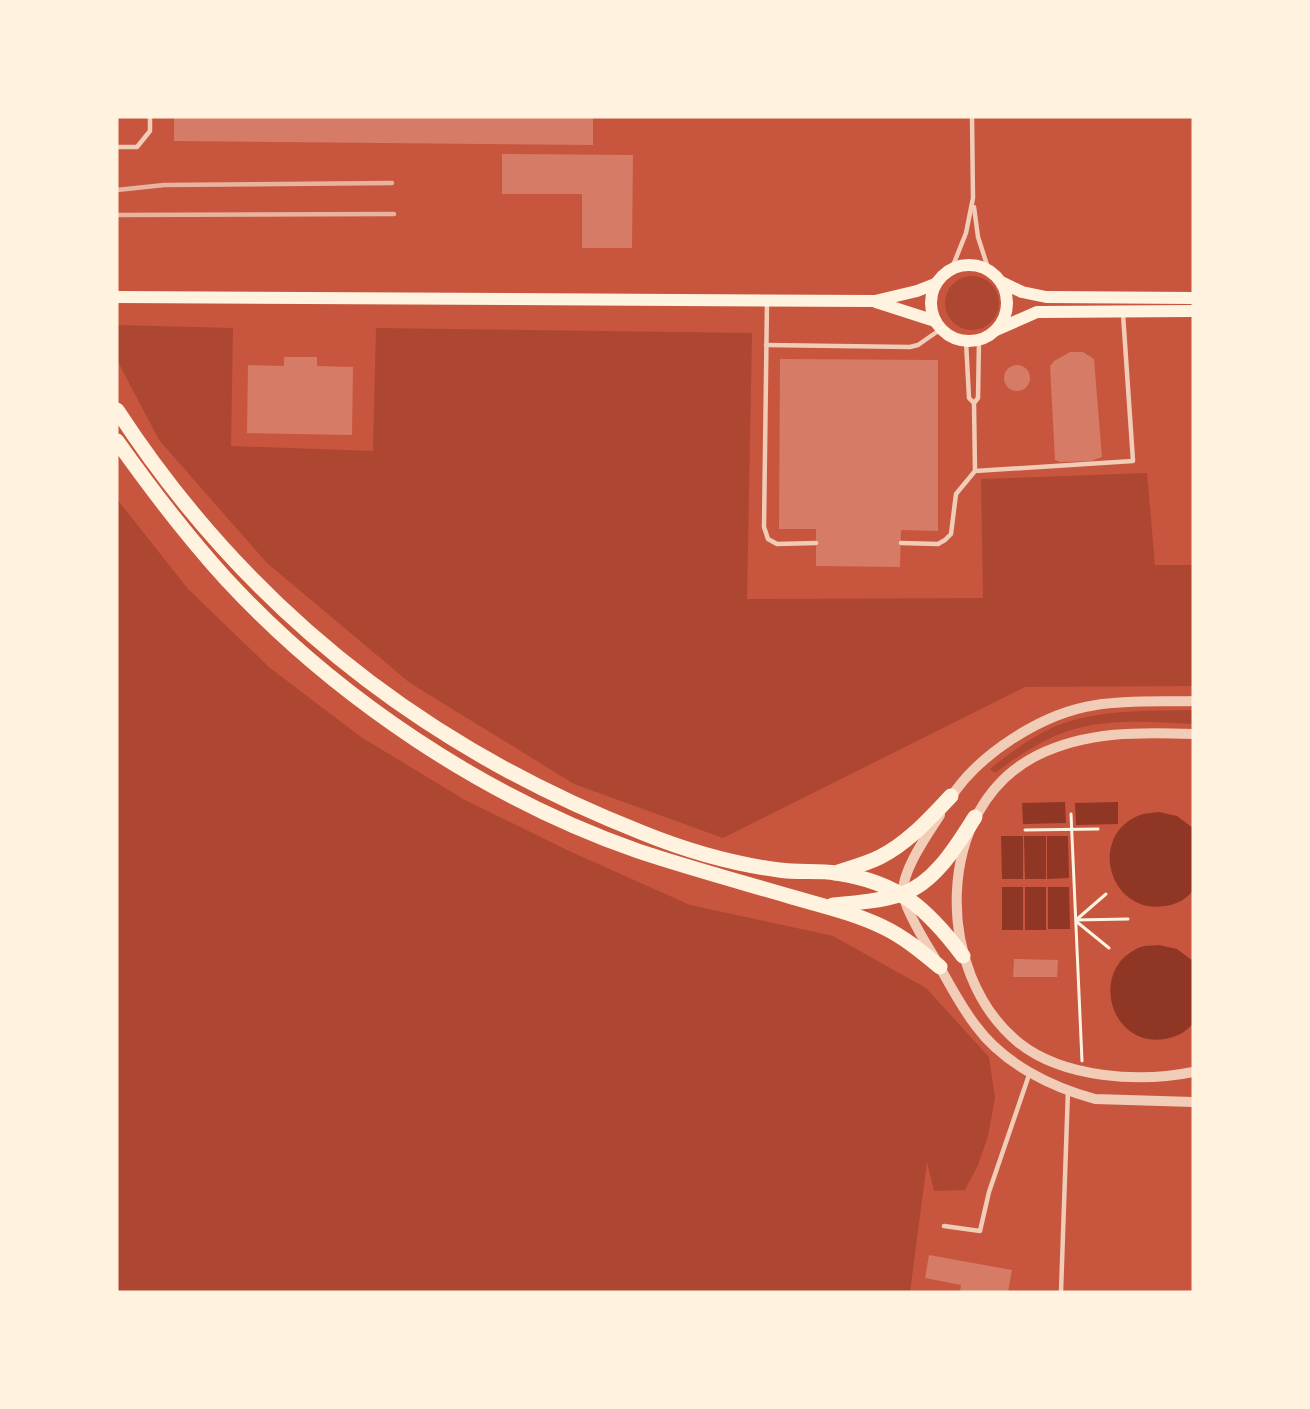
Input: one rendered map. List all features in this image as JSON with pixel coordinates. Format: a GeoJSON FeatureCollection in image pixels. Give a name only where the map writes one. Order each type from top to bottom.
{"type":"FeatureCollection","features":[{"type":"Feature","properties":{"kind":"highway"},"geometry":{"type":"LineString","coordinates":[[117,410],[160,472],[212,537],[261,588],[341,661],[412,713],[477,754],[535,786],[644,834],[731,860],[780,870],[835,873],[903,894],[925,910],[963,956]]}},
{"type":"Feature","properties":{"kind":"highway"},"geometry":{"type":"LineString","coordinates":[[117,441],[154,494],[226,579],[294,645],[343,686],[431,748],[514,799],[585,830],[670,861],[827,906],[892,932],[940,967]]}},
{"type":"Feature","properties":{"kind":"highway"},"geometry":{"type":"LineString","coordinates":[[835,873],[878,858],[894,849],[909,838],[951,796]]}},
{"type":"Feature","properties":{"kind":"highway"},"geometry":{"type":"LineString","coordinates":[[827,906],[859,903],[903,894],[922,883],[945,860],[975,817]]}},
{"type":"Feature","properties":{"kind":"main road"},"geometry":{"type":"LineString","coordinates":[[1193,297],[1046,297],[1022,292],[1001,282],[989,271],[978,266],[964,265],[952,268],[942,275],[935,284],[931,296],[931,309],[938,325],[948,335],[973,340],[1037,312],[1193,311]]}},
{"type":"Feature","properties":{"kind":"main road"},"geometry":{"type":"LineString","coordinates":[[995,330],[1003,320],[1007,307],[1006,294],[1001,282]]}},
{"type":"Feature","properties":{"kind":"main road"},"geometry":{"type":"LineString","coordinates":[[117,297],[875,302],[935,284]]}},
{"type":"Feature","properties":{"kind":"main road"},"geometry":{"type":"LineString","coordinates":[[875,302],[938,325]]}},
{"type":"Feature","properties":{"kind":"street"},"geometry":{"type":"LineString","coordinates":[[1193,701],[1094,705],[1052,717],[1006,742],[980,764],[951,796],[912,861],[903,894],[921,935],[976,1027],[1002,1053],[1030,1072],[1068,1090],[1095,1099],[1193,1102]]}},
{"type":"Feature","properties":{"kind":"street"},"geometry":{"type":"LineString","coordinates":[[1193,734],[1108,735],[1078,739],[1037,756],[1005,778],[975,817],[960,861],[958,883],[963,956],[985,1001],[1008,1032],[1020,1043],[1036,1054],[1064,1066],[1112,1076],[1166,1076],[1193,1072]]}},
{"type":"Feature","properties":{"kind":"lane"},"geometry":{"type":"LineString","coordinates":[[117,147],[137,147],[150,131],[150,117]]}},
{"type":"Feature","properties":{"kind":"lane"},"geometry":{"type":"LineString","coordinates":[[972,117],[973,198],[978,237],[989,271]]}},
{"type":"Feature","properties":{"kind":"lane"},"geometry":{"type":"LineString","coordinates":[[952,268],[966,233],[973,198]]}},
{"type":"Feature","properties":{"kind":"lane"},"geometry":{"type":"LineString","coordinates":[[767,300],[764,527],[768,539],[777,544],[816,543]]}},
{"type":"Feature","properties":{"kind":"lane"},"geometry":{"type":"LineString","coordinates":[[975,471],[1133,461],[1122,311]]}},
{"type":"Feature","properties":{"kind":"lane"},"geometry":{"type":"LineString","coordinates":[[766,345],[910,347],[918,345],[938,325]]}},
{"type":"Feature","properties":{"kind":"lane"},"geometry":{"type":"LineString","coordinates":[[973,340],[969,398],[974,403]]}},
{"type":"Feature","properties":{"kind":"lane"},"geometry":{"type":"LineString","coordinates":[[901,543],[938,544],[945,540],[951,534],[956,494],[975,471],[974,403],[978,398],[973,340]]}},
{"type":"Feature","properties":{"kind":"lane"},"geometry":{"type":"LineString","coordinates":[[944,1226],[980,1231],[990,1192],[1030,1072]]}},
{"type":"Feature","properties":{"kind":"lane"},"geometry":{"type":"LineString","coordinates":[[1061,1292],[1068,1090]]}},
{"type":"Feature","properties":{"kind":"path"},"geometry":{"type":"LineString","coordinates":[[1071,814],[1083,1071]]}},
{"type":"Feature","properties":{"kind":"path"},"geometry":{"type":"LineString","coordinates":[[1025,830],[1098,829]]}},
{"type":"Feature","properties":{"kind":"path"},"geometry":{"type":"LineString","coordinates":[[1076,920],[1106,894]]}},
{"type":"Feature","properties":{"kind":"path"},"geometry":{"type":"LineString","coordinates":[[1076,920],[1128,919]]}},
{"type":"Feature","properties":{"kind":"path"},"geometry":{"type":"LineString","coordinates":[[1076,920],[1109,948]]}},
{"type":"Feature","properties":{"kind":"shaded area"},"geometry":{"type":"Polygon","coordinates":[[[967,276],[977,276],[987,280],[995,288],[999,303],[995,318],[987,326],[977,330],[967,330],[957,326],[949,318],[945,308],[945,298],[949,288],[957,280],[967,276]]]}},
{"type":"Feature","properties":{"kind":"shaded area"},"geometry":{"type":"Polygon","coordinates":[[[117,325],[233,328],[231,446],[373,451],[376,328],[752,333],[747,599],[983,598],[981,479],[1147,473],[1155,565],[1193,565],[1193,686],[1025,687],[723,838],[574,784],[410,683],[267,563],[159,440],[117,360],[117,325]]]}},
{"type":"Feature","properties":{"kind":"shaded area"},"geometry":{"type":"Polygon","coordinates":[[[117,499],[188,589],[270,668],[361,737],[465,800],[569,851],[690,905],[833,936],[926,988],[989,1057],[995,1098],[988,1136],[978,1165],[965,1190],[934,1191],[927,1162],[910,1292],[117,1292],[117,499]]]}},
{"type":"Feature","properties":{"kind":"shaded area"},"geometry":{"type":"Polygon","coordinates":[[[1193,710],[1193,724],[1114,723],[1068,731],[1039,744],[995,773],[990,769],[1038,735],[1072,720],[1123,712],[1193,710]]]}},
{"type":"Feature","properties":{"kind":"shaded area"},"geometry":{"type":"Polygon","coordinates":[[[1065,802],[1066,823],[1023,824],[1022,803],[1065,802]]]}},
{"type":"Feature","properties":{"kind":"shaded area"},"geometry":{"type":"Polygon","coordinates":[[[1118,802],[1118,824],[1076,825],[1075,803],[1118,802]]]}},
{"type":"Feature","properties":{"kind":"shaded area"},"geometry":{"type":"Polygon","coordinates":[[[1159,812],[1177,816],[1193,828],[1193,890],[1184,899],[1165,906],[1146,905],[1130,898],[1119,886],[1112,871],[1110,855],[1114,839],[1124,825],[1140,815],[1159,812]]]}},
{"type":"Feature","properties":{"kind":"shaded area"},"geometry":{"type":"Polygon","coordinates":[[[1001,836],[1023,836],[1023,879],[1002,879],[1001,836]]]}},
{"type":"Feature","properties":{"kind":"shaded area"},"geometry":{"type":"Polygon","coordinates":[[[1024,836],[1046,836],[1046,879],[1025,879],[1024,836]]]}},
{"type":"Feature","properties":{"kind":"shaded area"},"geometry":{"type":"Polygon","coordinates":[[[1047,836],[1068,836],[1069,878],[1047,879],[1047,836]]]}},
{"type":"Feature","properties":{"kind":"shaded area"},"geometry":{"type":"Polygon","coordinates":[[[1002,887],[1023,887],[1023,930],[1002,930],[1002,887]]]}},
{"type":"Feature","properties":{"kind":"shaded area"},"geometry":{"type":"Polygon","coordinates":[[[1025,887],[1046,887],[1046,930],[1025,930],[1025,887]]]}},
{"type":"Feature","properties":{"kind":"shaded area"},"geometry":{"type":"Polygon","coordinates":[[[1048,887],[1069,887],[1070,929],[1048,929],[1048,887]]]}},
{"type":"Feature","properties":{"kind":"shaded area"},"geometry":{"type":"Polygon","coordinates":[[[1159,945],[1177,949],[1193,961],[1193,1023],[1184,1031],[1165,1039],[1146,1038],[1130,1031],[1119,1019],[1112,1004],[1111,987],[1115,971],[1125,957],[1141,947],[1159,945]]]}},
{"type":"Feature","properties":{"kind":"building"},"geometry":{"type":"Polygon","coordinates":[[[174,117],[593,117],[593,145],[174,141],[174,117]]]}},
{"type":"Feature","properties":{"kind":"building"},"geometry":{"type":"Polygon","coordinates":[[[502,154],[633,155],[632,248],[582,248],[582,194],[502,194],[502,154]]]}},
{"type":"Feature","properties":{"kind":"building"},"geometry":{"type":"Polygon","coordinates":[[[1070,352],[1083,352],[1094,359],[1102,457],[1091,461],[1060,462],[1055,460],[1050,366],[1054,361],[1070,352]]]}},
{"type":"Feature","properties":{"kind":"building"},"geometry":{"type":"Polygon","coordinates":[[[284,357],[317,357],[317,366],[353,367],[352,435],[247,433],[248,365],[284,366],[284,357]]]}},
{"type":"Feature","properties":{"kind":"building"},"geometry":{"type":"Polygon","coordinates":[[[780,359],[938,360],[938,531],[901,530],[900,567],[816,566],[816,529],[779,529],[780,359]]]}},
{"type":"Feature","properties":{"kind":"building"},"geometry":{"type":"Polygon","coordinates":[[[1017,365],[1026,369],[1030,378],[1026,387],[1017,391],[1008,387],[1004,378],[1008,369],[1017,365]]]}},
{"type":"Feature","properties":{"kind":"building"},"geometry":{"type":"Polygon","coordinates":[[[1014,959],[1058,960],[1057,977],[1013,977],[1014,959]]]}},
{"type":"Feature","properties":{"kind":"building"},"geometry":{"type":"Polygon","coordinates":[[[929,1255],[1012,1270],[1008,1292],[960,1292],[961,1285],[925,1278],[929,1255]]]}},
{"type":"Feature","properties":{"kind":"railway"},"geometry":{"type":"LineString","coordinates":[[117,190],[164,185],[392,183]]}},
{"type":"Feature","properties":{"kind":"railway"},"geometry":{"type":"LineString","coordinates":[[117,215],[394,214]]}}]}
